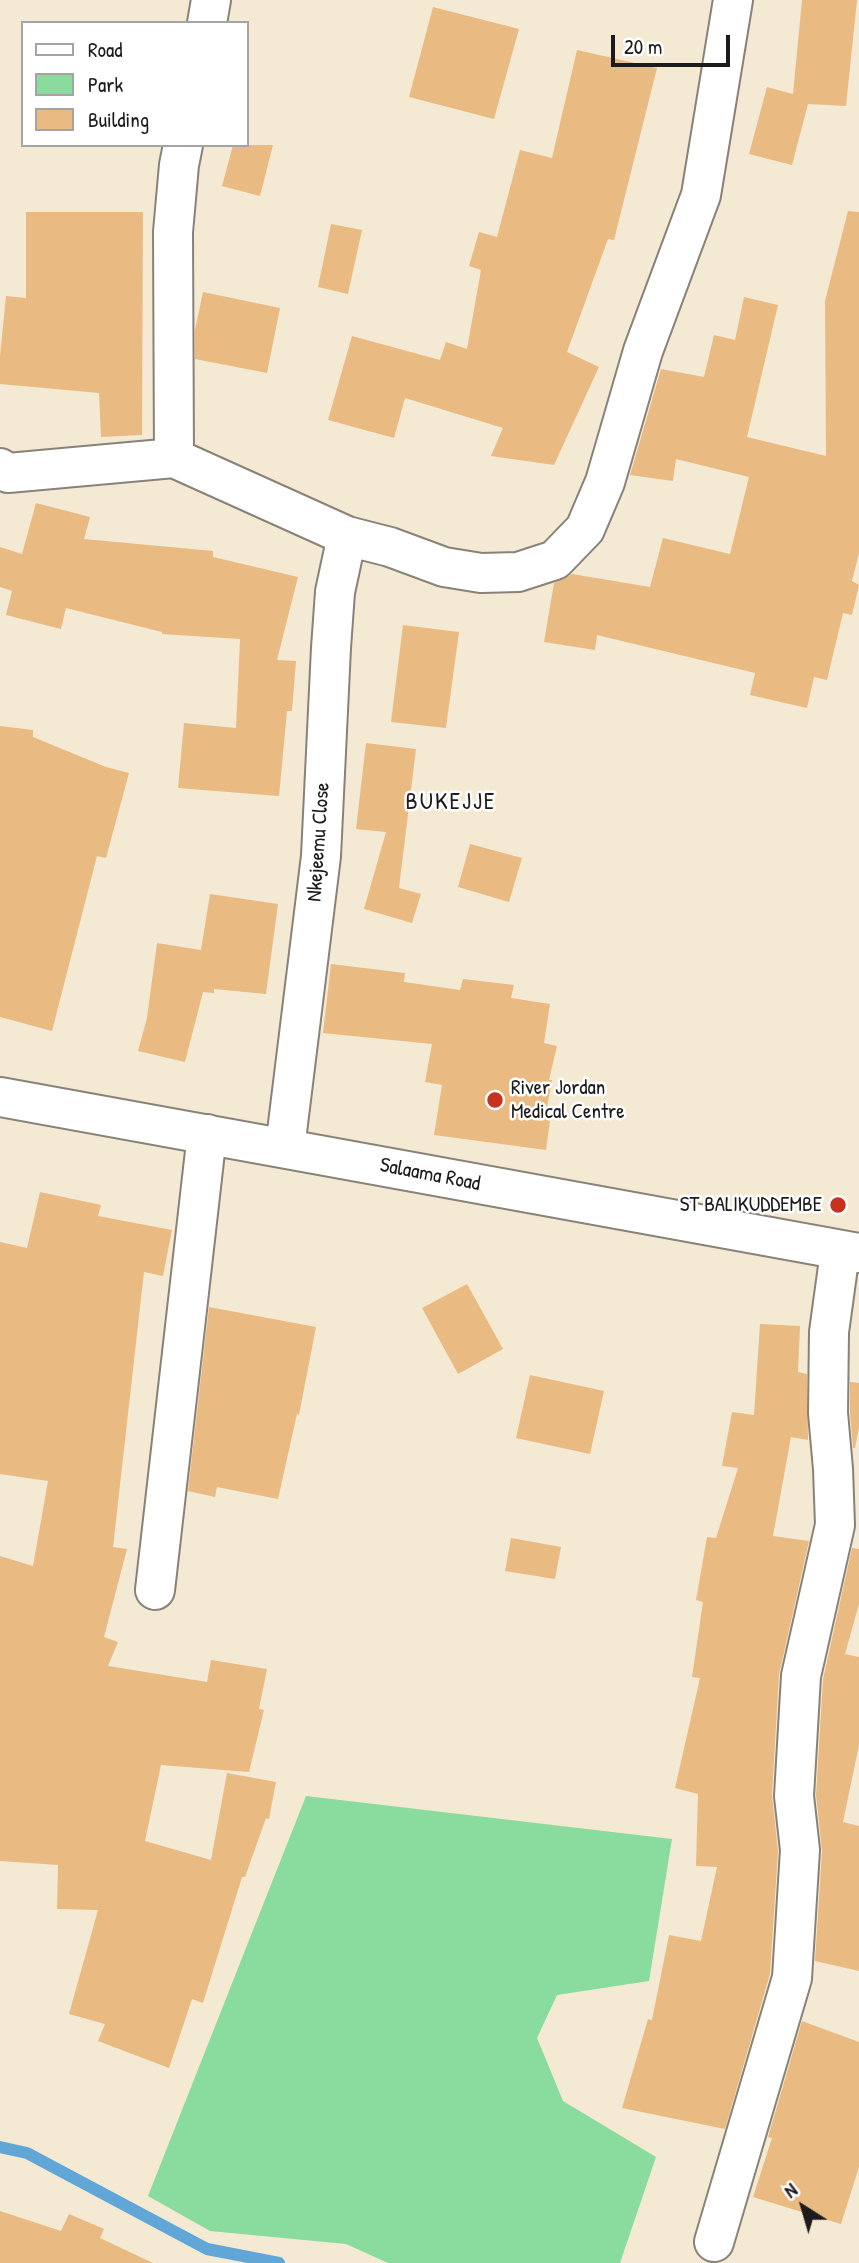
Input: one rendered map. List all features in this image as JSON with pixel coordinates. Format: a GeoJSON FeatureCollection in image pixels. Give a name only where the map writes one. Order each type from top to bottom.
{"type":"FeatureCollection","features":[{"type":"Feature","properties":{"kind":"street"},"geometry":{"type":"LineString","coordinates":[[207,21],[211,0]]}},
{"type":"Feature","properties":{"kind":"street"},"geometry":{"type":"LineString","coordinates":[[3,476],[174,458],[347,536],[390,547],[444,567],[481,573],[518,572],[555,560],[585,529],[605,482],[643,351],[701,195],[733,0]]}},
{"type":"Feature","properties":{"kind":"street"},"geometry":{"type":"LineString","coordinates":[[174,458],[173,232],[183,147]]}},
{"type":"Feature","properties":{"kind":"street","name":"Nkejeemu Close"},"geometry":{"type":"LineString","coordinates":[[285,1148],[321,856],[335,592],[347,536]]}},
{"type":"Feature","properties":{"kind":"street","name":"Salaama Road"},"geometry":{"type":"LineString","coordinates":[[0,1097],[850,1252]]}},
{"type":"Feature","properties":{"kind":"street"},"geometry":{"type":"LineString","coordinates":[[155,1590],[207,1134]]}},
{"type":"Feature","properties":{"kind":"street"},"geometry":{"type":"LineString","coordinates":[[714,2242],[792,1978],[800,1850],[794,1796],[801,1676],[835,1525],[828,1413],[829,1332],[850,1252]]}},
{"type":"Feature","properties":{"kind":"green space"},"geometry":{"type":"Polygon","coordinates":[[[306,1796],[672,1839],[649,1981],[557,1995],[537,2038],[563,2101],[656,2157],[620,2263],[388,2263],[346,2244],[210,2231],[148,2196],[306,1796]]]}},
{"type":"Feature","properties":{"kind":"building"},"geometry":{"type":"Polygon","coordinates":[[[802,0],[857,0],[846,106],[808,104],[792,165],[749,154],[767,87],[793,94],[802,0]]]}},
{"type":"Feature","properties":{"kind":"building"},"geometry":{"type":"Polygon","coordinates":[[[433,7],[519,29],[494,119],[409,97],[433,7]]]}},
{"type":"Feature","properties":{"kind":"building"},"geometry":{"type":"Polygon","coordinates":[[[577,50],[657,68],[614,240],[608,239],[567,352],[599,367],[554,465],[491,456],[503,428],[405,398],[394,438],[328,420],[352,336],[440,360],[446,342],[467,349],[481,270],[469,266],[479,232],[497,237],[520,150],[552,158],[577,50]]]}},
{"type":"Feature","properties":{"kind":"building"},"geometry":{"type":"Polygon","coordinates":[[[273,145],[260,196],[222,186],[232,147],[273,145]]]}},
{"type":"Feature","properties":{"kind":"building"},"geometry":{"type":"Polygon","coordinates":[[[848,211],[859,212],[859,553],[852,581],[859,585],[852,615],[843,613],[827,680],[814,677],[807,708],[750,695],[755,673],[597,635],[595,650],[544,642],[554,583],[572,574],[650,587],[663,538],[730,554],[749,477],[676,459],[673,481],[630,475],[661,369],[704,377],[714,335],[735,340],[744,297],[778,305],[747,437],[826,456],[825,301],[848,211]]]}},
{"type":"Feature","properties":{"kind":"building"},"geometry":{"type":"Polygon","coordinates":[[[26,212],[143,212],[142,435],[101,437],[99,393],[0,384],[6,296],[26,298],[26,212]]]}},
{"type":"Feature","properties":{"kind":"building"},"geometry":{"type":"Polygon","coordinates":[[[331,224],[362,230],[348,294],[318,287],[331,224]]]}},
{"type":"Feature","properties":{"kind":"building"},"geometry":{"type":"Polygon","coordinates":[[[203,292],[280,308],[267,373],[195,359],[195,330],[203,292]]]}},
{"type":"Feature","properties":{"kind":"building"},"geometry":{"type":"Polygon","coordinates":[[[36,503],[90,517],[84,539],[213,551],[213,557],[298,577],[277,660],[296,661],[292,711],[287,711],[279,796],[178,788],[184,723],[236,728],[240,639],[162,634],[66,608],[61,629],[6,615],[12,591],[0,587],[0,547],[22,554],[36,503]]]}},
{"type":"Feature","properties":{"kind":"building"},"geometry":{"type":"Polygon","coordinates":[[[403,625],[459,632],[446,728],[391,722],[403,625]]]}},
{"type":"Feature","properties":{"kind":"building"},"geometry":{"type":"Polygon","coordinates":[[[0,726],[33,730],[33,737],[106,767],[129,773],[106,858],[97,856],[52,1031],[0,1017],[0,726]]]}},
{"type":"Feature","properties":{"kind":"building"},"geometry":{"type":"Polygon","coordinates":[[[366,743],[416,749],[399,888],[421,894],[412,923],[364,909],[386,832],[356,829],[366,743]]]}},
{"type":"Feature","properties":{"kind":"building"},"geometry":{"type":"Polygon","coordinates":[[[470,844],[522,858],[509,902],[458,887],[470,844]]]}},
{"type":"Feature","properties":{"kind":"building"},"geometry":{"type":"Polygon","coordinates":[[[210,894],[278,904],[266,994],[214,989],[214,993],[203,992],[185,1062],[138,1051],[147,1018],[157,943],[201,950],[210,894]]]}},
{"type":"Feature","properties":{"kind":"building"},"geometry":{"type":"Polygon","coordinates":[[[331,964],[405,973],[404,982],[460,990],[463,979],[514,985],[511,998],[550,1004],[544,1043],[557,1046],[549,1080],[552,1080],[546,1113],[551,1114],[546,1150],[434,1135],[442,1085],[425,1082],[432,1044],[323,1033],[331,964]]]}},
{"type":"Feature","properties":{"kind":"building"},"geometry":{"type":"Polygon","coordinates":[[[40,1192],[101,1205],[98,1216],[172,1230],[163,1276],[144,1272],[113,1547],[127,1549],[104,1637],[118,1642],[108,1666],[207,1682],[211,1660],[267,1669],[259,1709],[264,1710],[249,1772],[161,1765],[145,1841],[211,1860],[227,1773],[276,1782],[269,1819],[266,1818],[245,1877],[242,1877],[203,2003],[192,1999],[169,2068],[98,2041],[105,2024],[69,2014],[98,1910],[57,1909],[58,1865],[0,1861],[0,1556],[33,1566],[48,1481],[0,1474],[0,1242],[27,1248],[40,1192]]]}},
{"type":"Feature","properties":{"kind":"building"},"geometry":{"type":"Polygon","coordinates":[[[467,1284],[503,1349],[458,1374],[422,1308],[467,1284]]]}},
{"type":"Feature","properties":{"kind":"building"},"geometry":{"type":"Polygon","coordinates":[[[209,1307],[316,1327],[299,1415],[297,1414],[278,1499],[217,1487],[215,1497],[188,1491],[209,1307]]]}},
{"type":"Feature","properties":{"kind":"building"},"geometry":{"type":"Polygon","coordinates":[[[760,1324],[800,1326],[798,1372],[807,1374],[808,1440],[791,1437],[773,1536],[809,1541],[779,1675],[772,1795],[778,1851],[770,1974],[725,2129],[622,2108],[648,2019],[652,2020],[669,1935],[701,1941],[717,1867],[696,1866],[698,1794],[675,1788],[700,1678],[692,1677],[703,1602],[696,1600],[707,1537],[716,1538],[738,1468],[722,1466],[732,1412],[754,1415],[760,1324]]]}},
{"type":"Feature","properties":{"kind":"building"},"geometry":{"type":"Polygon","coordinates":[[[530,1375],[604,1391],[590,1454],[516,1438],[530,1375]]]}},
{"type":"Feature","properties":{"kind":"building"},"geometry":{"type":"Polygon","coordinates":[[[850,1382],[859,1383],[859,1427],[855,1448],[850,1412],[850,1382]]]}},
{"type":"Feature","properties":{"kind":"building"},"geometry":{"type":"Polygon","coordinates":[[[511,1538],[561,1547],[555,1579],[505,1571],[511,1538]]]}},
{"type":"Feature","properties":{"kind":"building"},"geometry":{"type":"Polygon","coordinates":[[[852,1548],[859,1549],[859,1604],[845,1654],[859,1657],[859,1745],[843,1822],[859,1826],[859,1971],[815,1961],[822,1851],[816,1795],[823,1679],[852,1548]]]}},
{"type":"Feature","properties":{"kind":"building"},"geometry":{"type":"Polygon","coordinates":[[[802,2021],[859,2042],[859,2167],[841,2224],[753,2197],[772,2138],[768,2137],[802,2021]]]}},
{"type":"Feature","properties":{"kind":"building"},"geometry":{"type":"Polygon","coordinates":[[[0,2211],[61,2231],[69,2214],[104,2229],[100,2238],[153,2263],[0,2263],[0,2211]]]}},
{"type":"Feature","properties":{"kind":"waterway"},"geometry":{"type":"LineString","coordinates":[[0,2147],[27,2153],[207,2249],[279,2263]]}},
{"type":"Feature","properties":{"kind":"place","name":"River Jordan Medical Centre"},"geometry":{"type":"Point","coordinates":[495,1100]}},
{"type":"Feature","properties":{"kind":"place","name":"ST BALIKUDDEMBE"},"geometry":{"type":"Point","coordinates":[838,1205]}},
{"type":"Feature","properties":{"kind":"district","name":"BUKEJJE"},"geometry":{"type":"Point","coordinates":[451,803]}}]}
